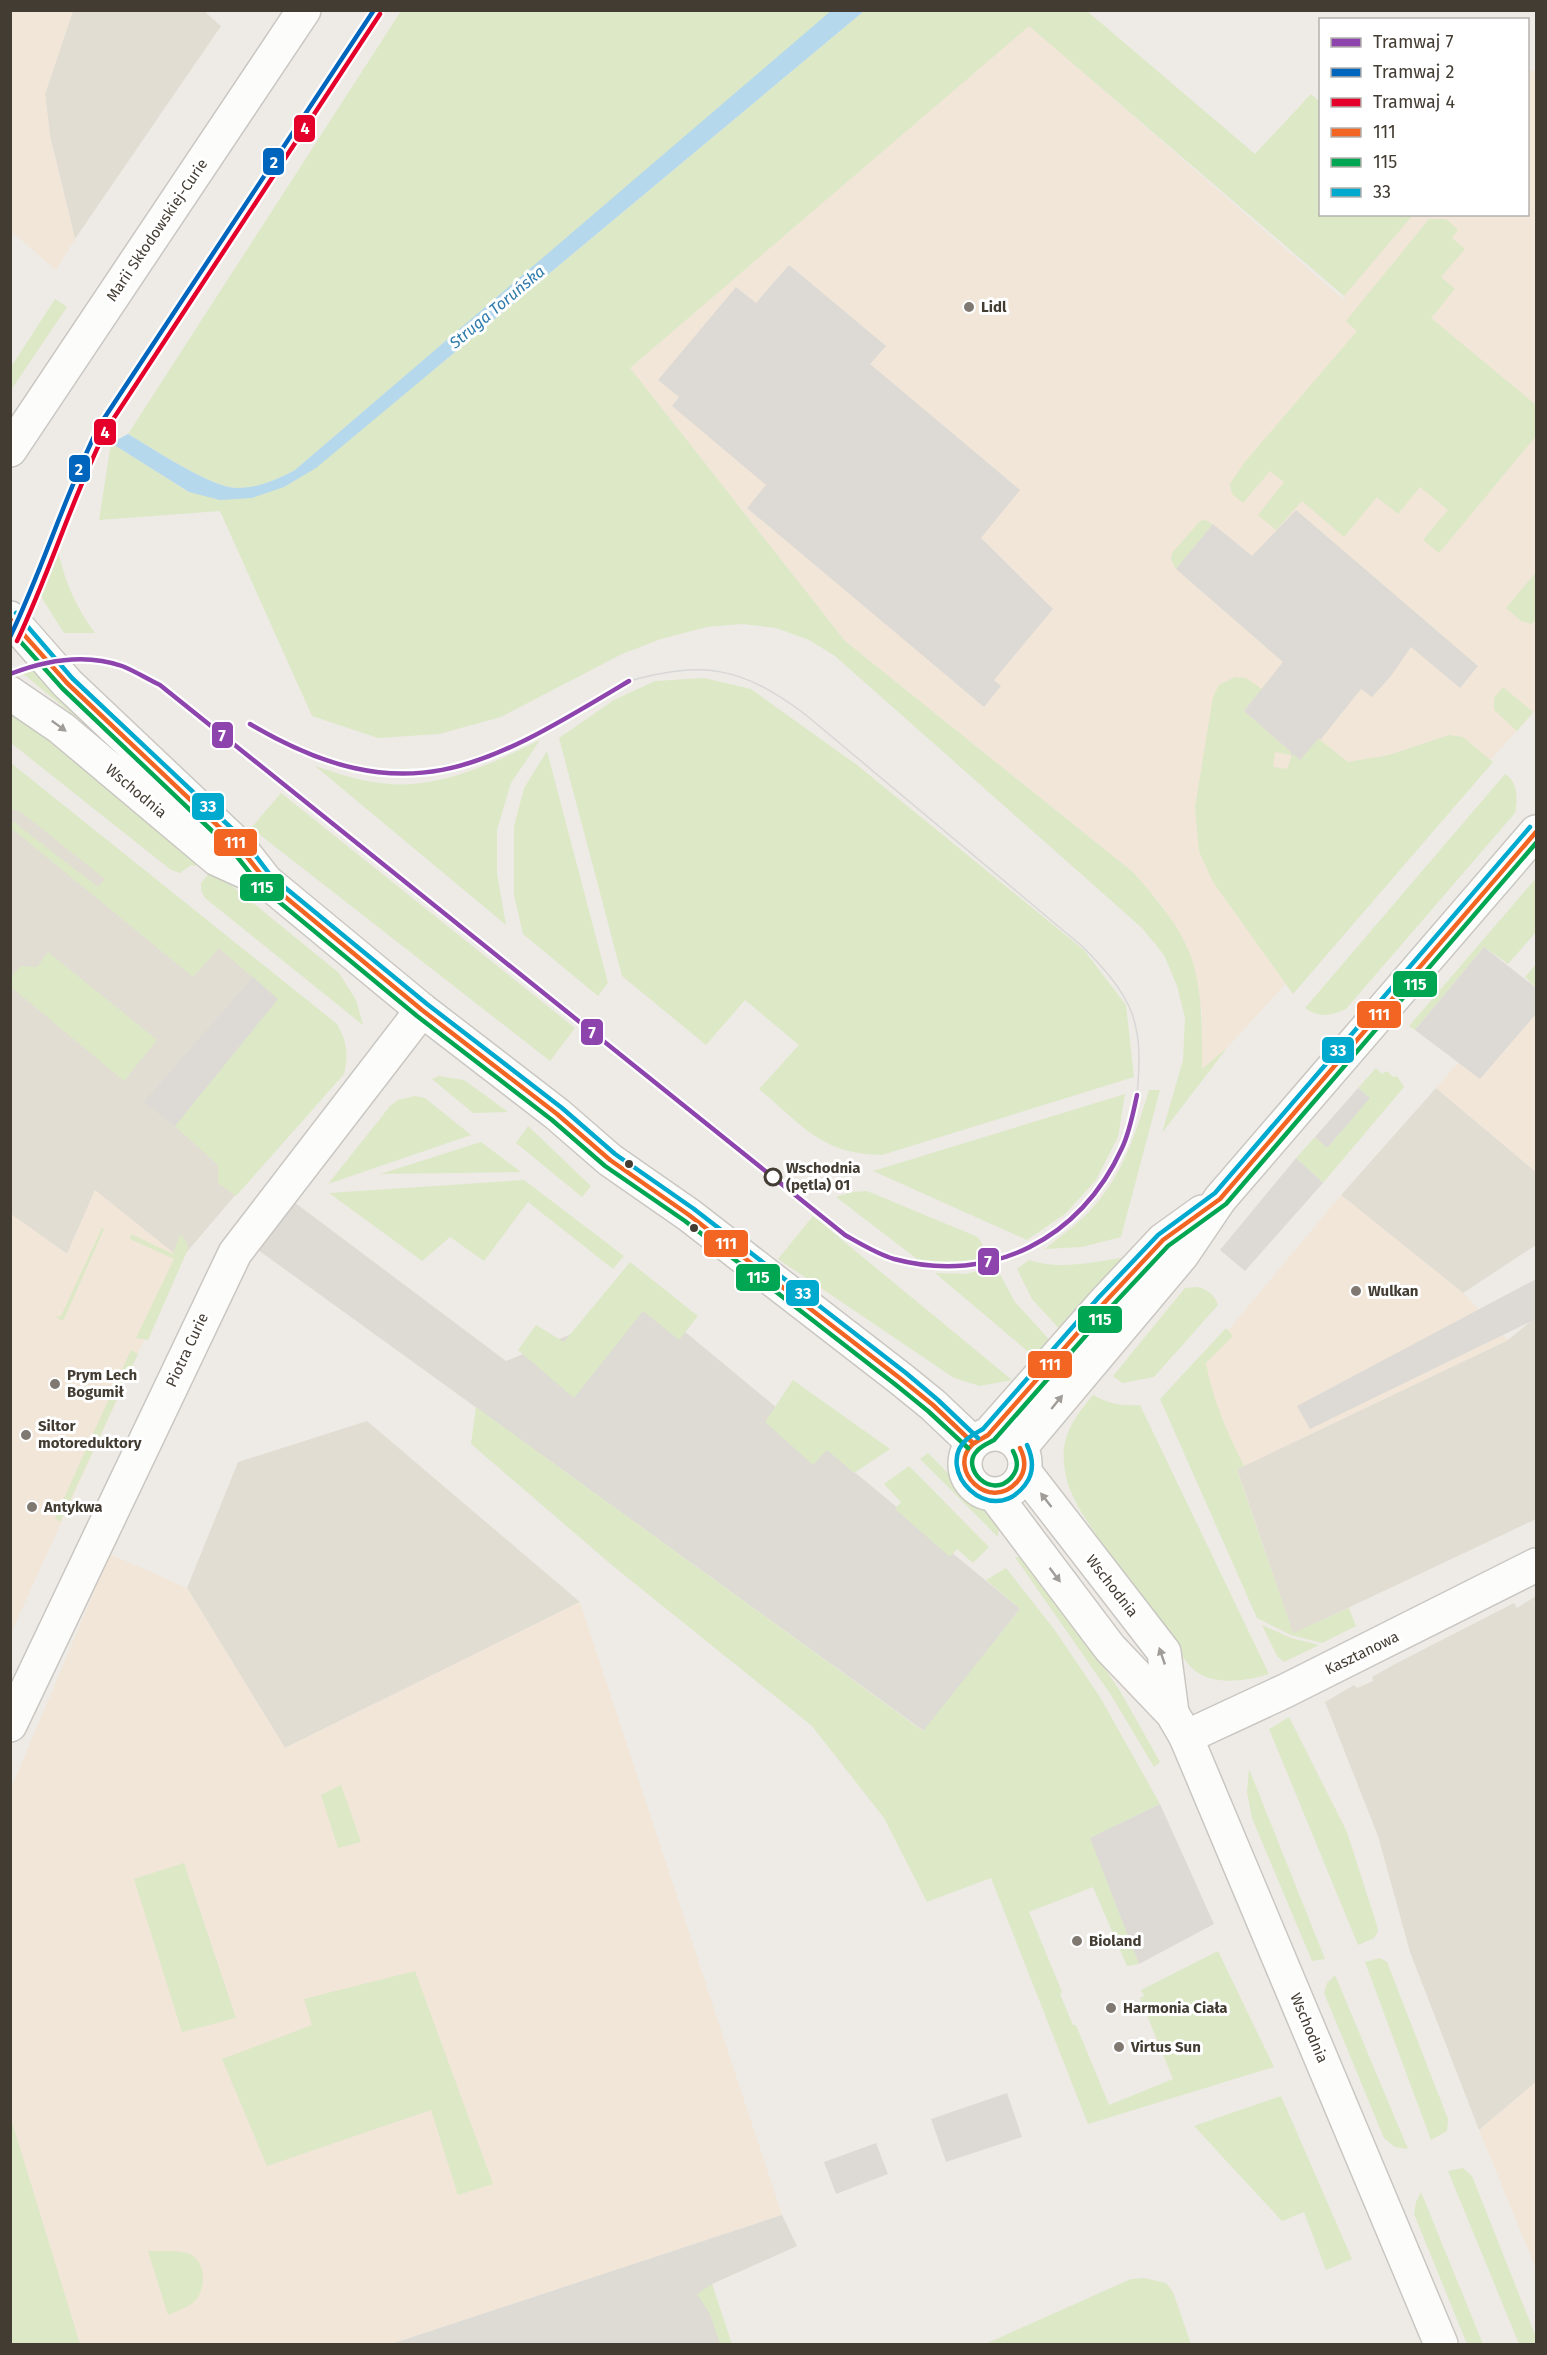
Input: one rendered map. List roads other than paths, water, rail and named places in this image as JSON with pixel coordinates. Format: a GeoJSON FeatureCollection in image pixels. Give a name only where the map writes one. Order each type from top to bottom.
{"type":"FeatureCollection","features":[{"type":"Feature","properties":{"kind":"street","name":"Marii Skłodowskiej-Curie"},"geometry":{"type":"LineString","coordinates":[[10,450],[304,10]]}},
{"type":"Feature","properties":{"kind":"street","name":"Wschodnia"},"geometry":{"type":"LineString","coordinates":[[10,618],[67,682],[237,844],[266,881],[422,1010],[535,1096],[610,1160],[689,1215],[981,1439]]}},
{"type":"Feature","properties":{"kind":"street","name":"Wschodnia"},"geometry":{"type":"LineString","coordinates":[[10,693],[61,728],[217,859],[266,881]]}},
{"type":"Feature","properties":{"kind":"street"},"geometry":{"type":"LineString","coordinates":[[1220,1198],[1163,1240],[981,1439],[965,1461],[969,1480],[976,1488],[994,1494],[1013,1488],[1020,1481],[1022,1459],[1182,1255],[1220,1198],[1536,832]]}},
{"type":"Feature","properties":{"kind":"street","name":"Piotra Curie"},"geometry":{"type":"LineString","coordinates":[[10,1725],[235,1253],[422,1010]]}},
{"type":"Feature","properties":{"kind":"street"},"geometry":{"type":"LineString","coordinates":[[981,1439],[1006,1436],[1022,1459]]}},
{"type":"Feature","properties":{"kind":"street","name":"Wschodnia"},"geometry":{"type":"LineString","coordinates":[[1022,1459],[1164,1653],[1179,1725],[1441,2344]]}},
{"type":"Feature","properties":{"kind":"street","name":"Wschodnia"},"geometry":{"type":"LineString","coordinates":[[994,1494],[1110,1647],[1179,1725]]}},
{"type":"Feature","properties":{"kind":"street","name":"Kasztanowa"},"geometry":{"type":"LineString","coordinates":[[1179,1725],[1285,1691],[1536,1565]]}},
{"type":"Feature","properties":{"kind":"water","name":"Struga Toruńska"},"geometry":{"type":"Polygon","coordinates":[[[832,10],[864,11],[316,468],[284,487],[252,498],[220,500],[189,492],[111,443],[128,434],[197,475],[212,482],[237,488],[267,483],[295,470],[832,10]]]}},
{"type":"Feature","properties":{"kind":"tram line","name":"2"},"geometry":{"type":"LineString","coordinates":[[10,637],[75,478],[99,426],[374,10]]}},
{"type":"Feature","properties":{"kind":"tram line","name":"4"},"geometry":{"type":"LineString","coordinates":[[17,641],[82,482],[106,430],[380,14]]}},
{"type":"Feature","properties":{"kind":"tram line","name":"7"},"geometry":{"type":"LineString","coordinates":[[10,674],[52,662],[94,660],[122,666],[160,685],[845,1235],[888,1257],[930,1265],[965,1265],[998,1259],[1029,1247],[1057,1230],[1083,1207],[1104,1180],[1125,1142],[1137,1095]]}},
{"type":"Feature","properties":{"kind":"tram line"},"geometry":{"type":"LineString","coordinates":[[629,681],[680,671],[722,672],[762,686],[806,715],[1083,947],[1100,965],[1114,982],[1132,1013],[1139,1048],[1137,1095]]}},
{"type":"Feature","properties":{"kind":"tram line","name":"7"},"geometry":{"type":"LineString","coordinates":[[250,724],[306,752],[356,768],[402,774],[446,769],[488,756],[532,737],[629,681]]}},
{"type":"Feature","properties":{"kind":"place","name":"Lidl"},"geometry":{"type":"Point","coordinates":[969,307]}},
{"type":"Feature","properties":{"kind":"place","name":"Wschodnia (pętla) 01"},"geometry":{"type":"Point","coordinates":[773,1177]}},
{"type":"Feature","properties":{"kind":"place","name":"Wulkan"},"geometry":{"type":"Point","coordinates":[1356,1291]}},
{"type":"Feature","properties":{"kind":"place","name":"Prym Lech Bogumił"},"geometry":{"type":"Point","coordinates":[55,1384]}},
{"type":"Feature","properties":{"kind":"place","name":"Siltor motoreduktory"},"geometry":{"type":"Point","coordinates":[26,1435]}},
{"type":"Feature","properties":{"kind":"place","name":"Antykwa"},"geometry":{"type":"Point","coordinates":[32,1507]}},
{"type":"Feature","properties":{"kind":"place","name":"Bioland"},"geometry":{"type":"Point","coordinates":[1077,1941]}},
{"type":"Feature","properties":{"kind":"place","name":"Harmonia Ciała"},"geometry":{"type":"Point","coordinates":[1111,2008]}},
{"type":"Feature","properties":{"kind":"place","name":"Virtus Sun"},"geometry":{"type":"Point","coordinates":[1119,2047]}}]}
